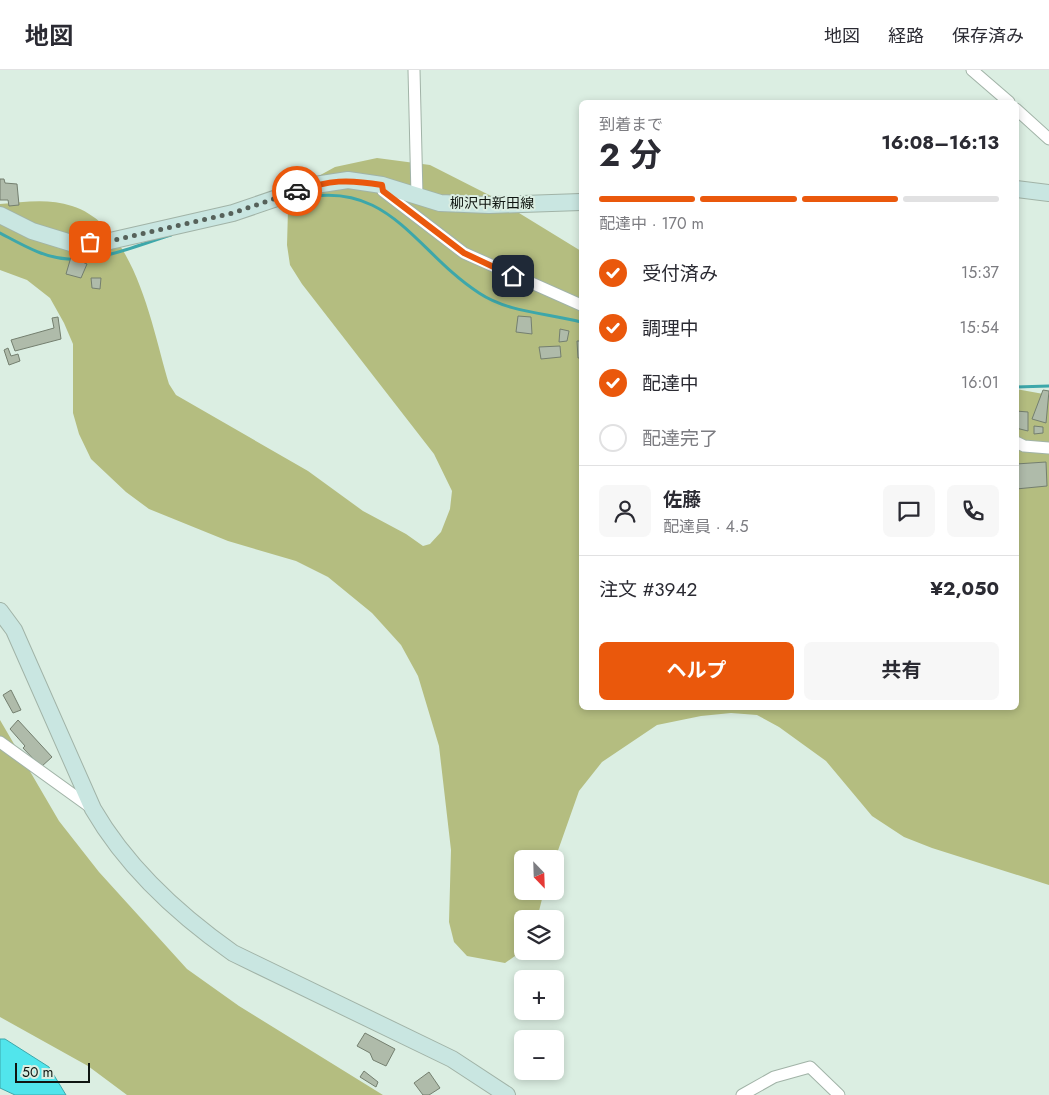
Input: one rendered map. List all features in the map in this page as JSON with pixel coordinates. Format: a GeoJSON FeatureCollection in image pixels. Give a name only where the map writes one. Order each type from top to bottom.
{"type":"FeatureCollection","features":[{"type":"Feature","properties":{"kind":"street"},"geometry":{"type":"LineString","coordinates":[[414,70],[417,196]]}},
{"type":"Feature","properties":{"kind":"street"},"geometry":{"type":"LineString","coordinates":[[972,70],[1007,100]]}},
{"type":"Feature","properties":{"kind":"street"},"geometry":{"type":"LineString","coordinates":[[1019,112],[1049,139]]}},
{"type":"Feature","properties":{"kind":"street","name":"柳沢中新田線"},"geometry":{"type":"LineString","coordinates":[[0,214],[32,231],[70,243],[110,241],[233,213],[315,185],[348,180],[382,185],[440,202],[489,205],[579,202]]}},
{"type":"Feature","properties":{"kind":"street"},"geometry":{"type":"LineString","coordinates":[[382,185],[383,191],[464,253],[579,304]]}},
{"type":"Feature","properties":{"kind":"street"},"geometry":{"type":"LineString","coordinates":[[1019,189],[1049,193]]}},
{"type":"Feature","properties":{"kind":"street"},"geometry":{"type":"LineString","coordinates":[[1019,444],[1024,446],[1049,448]]}},
{"type":"Feature","properties":{"kind":"street"},"geometry":{"type":"LineString","coordinates":[[0,611],[14,630],[92,809],[107,835],[136,867],[202,931],[225,947],[275,974],[452,1059],[507,1095]]}},
{"type":"Feature","properties":{"kind":"street"},"geometry":{"type":"LineString","coordinates":[[0,742],[92,809]]}},
{"type":"Feature","properties":{"kind":"street"},"geometry":{"type":"LineString","coordinates":[[742,1095],[774,1077],[810,1067],[838,1095]]}},
{"type":"Feature","properties":{"kind":"green space"},"geometry":{"type":"Polygon","coordinates":[[[377,158],[430,165],[493,197],[579,250],[579,710],[1019,710],[1019,390],[1049,395],[1049,885],[932,848],[904,837],[872,816],[826,761],[779,727],[757,715],[731,713],[701,716],[657,725],[602,762],[579,791],[558,850],[514,850],[514,900],[542,900],[539,910],[514,910],[514,957],[505,963],[467,956],[454,942],[449,922],[451,850],[439,746],[418,676],[401,645],[372,613],[328,577],[296,561],[228,541],[149,509],[126,492],[91,459],[79,434],[73,413],[73,344],[50,298],[27,280],[0,270],[0,204],[36,201],[54,202],[72,206],[94,217],[112,234],[126,256],[138,282],[148,308],[169,384],[176,395],[308,471],[363,511],[406,534],[423,546],[430,544],[441,532],[450,509],[452,491],[434,454],[302,284],[290,265],[287,245],[288,210],[304,184],[335,167],[377,158]]]}},
{"type":"Feature","properties":{"kind":"green space"},"geometry":{"type":"Polygon","coordinates":[[[0,720],[59,821],[99,872],[187,969],[239,1006],[383,1095],[127,1095],[88,1066],[0,1017],[0,720]]]}},
{"type":"Feature","properties":{"kind":"water"},"geometry":{"type":"Polygon","coordinates":[[[0,1039],[5,1039],[49,1067],[66,1095],[15,1095],[0,1088],[0,1039]]]}},
{"type":"Feature","properties":{"kind":"building"},"geometry":{"type":"Polygon","coordinates":[[[0,179],[4,179],[5,183],[17,184],[19,205],[9,206],[8,200],[0,200],[0,179]]]}},
{"type":"Feature","properties":{"kind":"building"},"geometry":{"type":"Polygon","coordinates":[[[71,257],[87,264],[81,278],[66,274],[71,257]]]}},
{"type":"Feature","properties":{"kind":"building"},"geometry":{"type":"Polygon","coordinates":[[[91,278],[101,278],[100,289],[92,288],[91,278]]]}},
{"type":"Feature","properties":{"kind":"building"},"geometry":{"type":"Polygon","coordinates":[[[518,316],[531,317],[532,334],[516,332],[518,316]]]}},
{"type":"Feature","properties":{"kind":"building"},"geometry":{"type":"Polygon","coordinates":[[[58,317],[61,339],[15,351],[11,340],[54,328],[52,318],[58,317]]]}},
{"type":"Feature","properties":{"kind":"building"},"geometry":{"type":"Polygon","coordinates":[[[560,329],[569,331],[567,341],[559,342],[560,329]]]}},
{"type":"Feature","properties":{"kind":"building"},"geometry":{"type":"Polygon","coordinates":[[[577,341],[579,341],[579,358],[577,341]]]}},
{"type":"Feature","properties":{"kind":"building"},"geometry":{"type":"Polygon","coordinates":[[[560,346],[561,357],[541,359],[539,347],[560,346]]]}},
{"type":"Feature","properties":{"kind":"building"},"geometry":{"type":"Polygon","coordinates":[[[8,348],[11,356],[18,354],[20,361],[9,365],[4,350],[8,348]]]}},
{"type":"Feature","properties":{"kind":"building"},"geometry":{"type":"Polygon","coordinates":[[[1043,390],[1049,391],[1046,423],[1032,419],[1043,390]]]}},
{"type":"Feature","properties":{"kind":"building"},"geometry":{"type":"Polygon","coordinates":[[[1019,411],[1028,412],[1028,431],[1019,429],[1019,411]]]}},
{"type":"Feature","properties":{"kind":"building"},"geometry":{"type":"Polygon","coordinates":[[[1034,426],[1043,427],[1043,433],[1034,434],[1034,426]]]}},
{"type":"Feature","properties":{"kind":"building"},"geometry":{"type":"Polygon","coordinates":[[[1046,462],[1047,486],[1019,489],[1019,464],[1046,462]]]}},
{"type":"Feature","properties":{"kind":"building"},"geometry":{"type":"Polygon","coordinates":[[[11,690],[21,710],[13,713],[3,695],[11,690]]]}},
{"type":"Feature","properties":{"kind":"building"},"geometry":{"type":"Polygon","coordinates":[[[18,720],[52,757],[41,767],[23,748],[25,746],[10,729],[18,720]]]}},
{"type":"Feature","properties":{"kind":"building"},"geometry":{"type":"Polygon","coordinates":[[[365,1033],[395,1049],[386,1066],[373,1060],[370,1053],[357,1046],[365,1033]]]}},
{"type":"Feature","properties":{"kind":"building"},"geometry":{"type":"Polygon","coordinates":[[[364,1071],[378,1082],[376,1087],[360,1077],[364,1071]]]}},
{"type":"Feature","properties":{"kind":"building"},"geometry":{"type":"Polygon","coordinates":[[[429,1072],[440,1088],[429,1095],[423,1095],[414,1083],[429,1072]]]}},
{"type":"Feature","properties":{"kind":"waterway"},"geometry":{"type":"LineString","coordinates":[[294,200],[326,195],[354,198],[377,208],[398,222],[457,276],[491,300],[516,309],[579,322]]}},
{"type":"Feature","properties":{"kind":"waterway"},"geometry":{"type":"LineString","coordinates":[[0,233],[41,253],[68,259],[94,258],[107,255],[171,235]]}},
{"type":"Feature","properties":{"kind":"waterway"},"geometry":{"type":"LineString","coordinates":[[1019,387],[1049,386]]}},
{"type":"Feature","properties":{"kind":"way so far"},"geometry":{"type":"LineString","coordinates":[[90,242],[110,241],[233,213],[297,191]]}},
{"type":"Feature","properties":{"kind":"route"},"geometry":{"type":"LineString","coordinates":[[297,191],[315,185],[348,180],[382,185],[383,191],[464,253],[513,276]]}}]}
